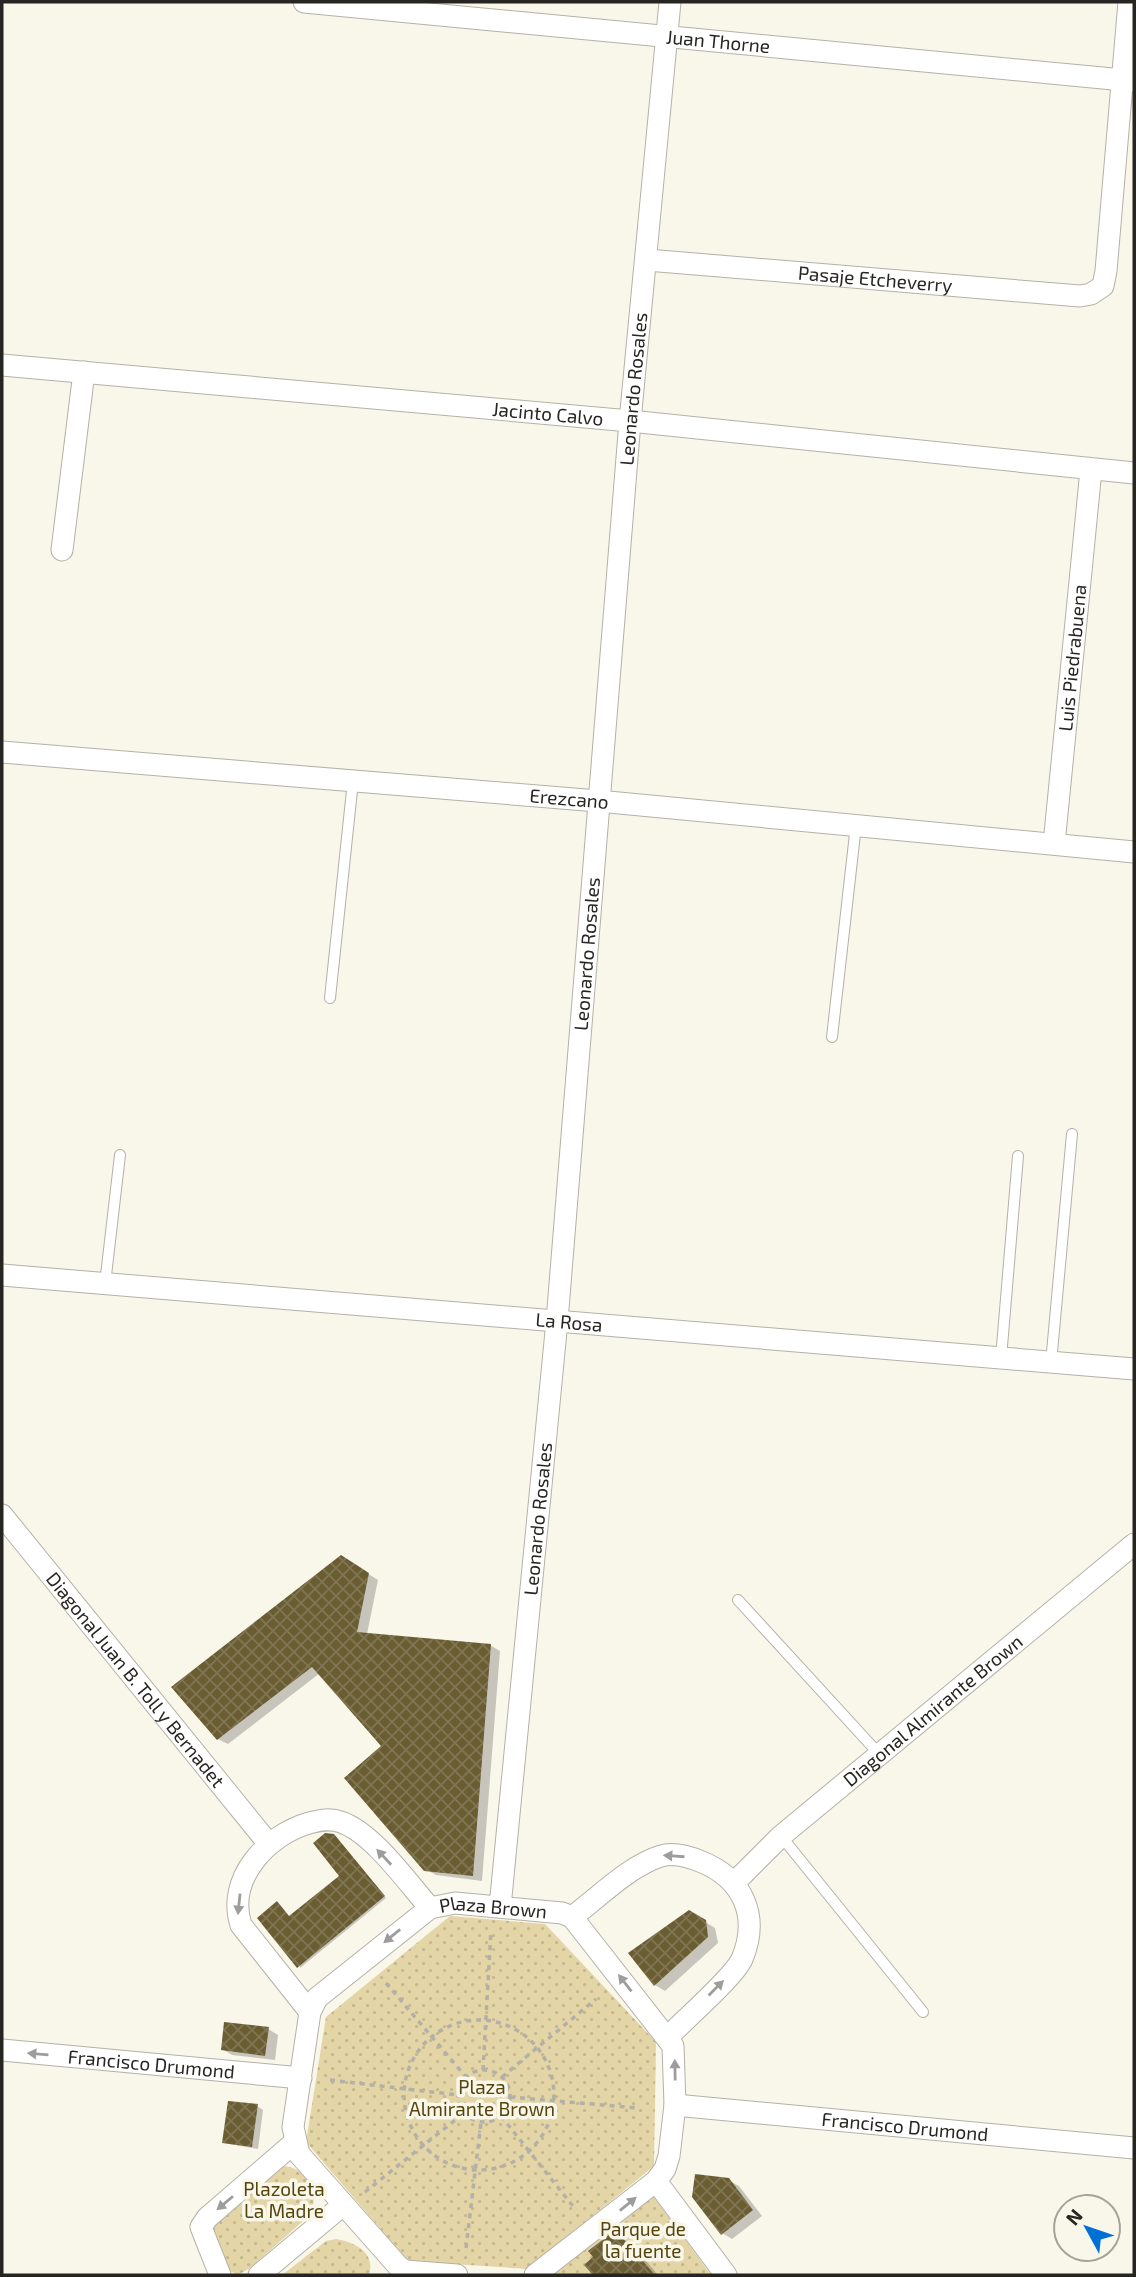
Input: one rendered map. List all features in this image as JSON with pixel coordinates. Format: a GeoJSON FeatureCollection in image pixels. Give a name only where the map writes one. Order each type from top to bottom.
{"type":"FeatureCollection","features":[{"type":"Feature","properties":{"kind":"street","name":"Juan Thorne"},"geometry":{"type":"LineString","coordinates":[[304,2],[667,34],[1129,80]]}},
{"type":"Feature","properties":{"kind":"street","name":"Leonardo Rosales"},"geometry":{"type":"LineString","coordinates":[[500,1907],[557,1321],[630,421],[670,2]]}},
{"type":"Feature","properties":{"kind":"street"},"geometry":{"type":"LineString","coordinates":[[1129,2],[1129,80]]}},
{"type":"Feature","properties":{"kind":"street","name":"Pasaje Etcheverry"},"geometry":{"type":"LineString","coordinates":[[647,260],[1080,296],[1091,294],[1103,286],[1129,80]]}},
{"type":"Feature","properties":{"kind":"street","name":"Jacinto Calvo"},"geometry":{"type":"LineString","coordinates":[[2,365],[630,421],[1134,473]]}},
{"type":"Feature","properties":{"kind":"street"},"geometry":{"type":"LineString","coordinates":[[62,550],[84,372]]}},
{"type":"Feature","properties":{"kind":"street","name":"Luis Piedrabuena"},"geometry":{"type":"LineString","coordinates":[[1054,844],[1091,470]]}},
{"type":"Feature","properties":{"kind":"street","name":"Erezcano"},"geometry":{"type":"LineString","coordinates":[[2,752],[598,801],[1134,852]]}},
{"type":"Feature","properties":{"kind":"street","name":"La Rosa"},"geometry":{"type":"LineString","coordinates":[[2,1275],[1134,1369]]}},
{"type":"Feature","properties":{"kind":"street","name":"Diagonal Juan B. Toll y Bernadet"},"geometry":{"type":"LineString","coordinates":[[2,1515],[268,1843]]}},
{"type":"Feature","properties":{"kind":"street","name":"Diagonal Almirante Brown"},"geometry":{"type":"LineString","coordinates":[[735,1882],[781,1836],[1134,1544]]}},
{"type":"Feature","properties":{"kind":"street"},"geometry":{"type":"LineString","coordinates":[[430,1908],[365,1836],[343,1822],[323,1819],[285,1833],[268,1843],[247,1874],[237,1904],[241,1925],[310,2012],[293,2127],[299,2154],[343,2205],[393,2271],[457,2275]]}},
{"type":"Feature","properties":{"kind":"street"},"geometry":{"type":"LineString","coordinates":[[572,1917],[649,1860],[665,1854],[696,1859],[717,1868],[735,1882],[741,1892],[748,1920],[741,1962],[668,2036]]}},
{"type":"Feature","properties":{"kind":"street","name":"Plaza Brown"},"geometry":{"type":"LineString","coordinates":[[310,2012],[322,1992],[430,1908],[444,1903],[562,1913],[572,1917],[668,2036],[675,2061],[675,2105],[666,2169],[656,2181],[540,2274]]}},
{"type":"Feature","properties":{"kind":"street","name":"Francisco Drumond"},"geometry":{"type":"LineString","coordinates":[[2,2050],[301,2078]]}},
{"type":"Feature","properties":{"kind":"street","name":"Francisco Drumond"},"geometry":{"type":"LineString","coordinates":[[675,2105],[1134,2148]]}},
{"type":"Feature","properties":{"kind":"street"},"geometry":{"type":"LineString","coordinates":[[220,2275],[201,2227],[206,2218],[295,2142]]}},
{"type":"Feature","properties":{"kind":"street"},"geometry":{"type":"LineString","coordinates":[[656,2181],[726,2275]]}},
{"type":"Feature","properties":{"kind":"street"},"geometry":{"type":"LineString","coordinates":[[259,2275],[343,2205]]}},
{"type":"Feature","properties":{"kind":"lane"},"geometry":{"type":"LineString","coordinates":[[330,998],[353,781]]}},
{"type":"Feature","properties":{"kind":"lane"},"geometry":{"type":"LineString","coordinates":[[832,1037],[856,825]]}},
{"type":"Feature","properties":{"kind":"lane"},"geometry":{"type":"LineString","coordinates":[[1051,1363],[1072,1134]]}},
{"type":"Feature","properties":{"kind":"lane"},"geometry":{"type":"LineString","coordinates":[[105,1284],[120,1155]]}},
{"type":"Feature","properties":{"kind":"lane"},"geometry":{"type":"LineString","coordinates":[[1002,1358],[1018,1156]]}},
{"type":"Feature","properties":{"kind":"lane"},"geometry":{"type":"LineString","coordinates":[[738,1600],[880,1755]]}},
{"type":"Feature","properties":{"kind":"lane"},"geometry":{"type":"LineString","coordinates":[[781,1836],[923,2012]]}},
{"type":"Feature","properties":{"kind":"path"},"geometry":{"type":"LineString","coordinates":[[483,2070],[491,1931]]}},
{"type":"Feature","properties":{"kind":"path"},"geometry":{"type":"LineString","coordinates":[[386,1983],[466,2077]]}},
{"type":"Feature","properties":{"kind":"path"},"geometry":{"type":"LineString","coordinates":[[502,2077],[596,1999]]}},
{"type":"Feature","properties":{"kind":"path"},"geometry":{"type":"LineString","coordinates":[[485,2020],[506,2025],[524,2035],[538,2048],[548,2065],[554,2101],[542,2136],[529,2151],[503,2166],[475,2170],[453,2167],[422,2146],[410,2127],[403,2088],[408,2068],[418,2050],[431,2037],[449,2026],[485,2020]]}},
{"type":"Feature","properties":{"kind":"path"},"geometry":{"type":"LineString","coordinates":[[483,2070],[502,2077],[510,2096],[501,2116],[481,2122],[464,2113],[458,2095],[466,2077],[483,2070]]}},
{"type":"Feature","properties":{"kind":"path"},"geometry":{"type":"LineString","coordinates":[[330,2080],[458,2095]]}},
{"type":"Feature","properties":{"kind":"path"},"geometry":{"type":"LineString","coordinates":[[510,2096],[638,2108]]}},
{"type":"Feature","properties":{"kind":"path"},"geometry":{"type":"LineString","coordinates":[[365,2192],[464,2113]]}},
{"type":"Feature","properties":{"kind":"path"},"geometry":{"type":"LineString","coordinates":[[501,2116],[576,2210]]}},
{"type":"Feature","properties":{"kind":"path"},"geometry":{"type":"LineString","coordinates":[[466,2248],[481,2122]]}},
{"type":"Feature","properties":{"kind":"green space","name":"Plaza Almirante Brown"},"geometry":{"type":"Polygon","coordinates":[[[450,1916],[545,1924],[656,2042],[654,2166],[527,2269],[408,2261],[306,2142],[326,2017],[450,1916]]]}},
{"type":"Feature","properties":{"kind":"green space","name":"Plazoleta La Madre"},"geometry":{"type":"Polygon","coordinates":[[[283,2166],[299,2171],[309,2182],[314,2198],[311,2214],[250,2268],[238,2275],[228,2270],[213,2234],[213,2224],[274,2170],[283,2166]]]}},
{"type":"Feature","properties":{"kind":"green space","name":"Parque de la fuente"},"geometry":{"type":"Polygon","coordinates":[[[649,2190],[711,2275],[554,2275],[550,2270],[649,2190]]]}},
{"type":"Feature","properties":{"kind":"green space"},"geometry":{"type":"Polygon","coordinates":[[[336,2239],[357,2246],[367,2255],[369,2275],[282,2275],[326,2241],[336,2239]]]}},
{"type":"Feature","properties":{"kind":"building"},"geometry":{"type":"Polygon","coordinates":[[[341,1555],[369,1573],[357,1632],[491,1644],[473,1876],[424,1871],[344,1778],[381,1746],[312,1667],[217,1740],[171,1687],[341,1555]]]}},
{"type":"Feature","properties":{"kind":"building"},"geometry":{"type":"Polygon","coordinates":[[[325,1833],[334,1834],[385,1896],[297,1968],[257,1918],[277,1901],[289,1916],[339,1876],[313,1843],[325,1833]]]}},
{"type":"Feature","properties":{"kind":"building"},"geometry":{"type":"Polygon","coordinates":[[[689,1910],[706,1920],[708,1937],[654,1986],[628,1953],[689,1910]]]}},
{"type":"Feature","properties":{"kind":"building"},"geometry":{"type":"Polygon","coordinates":[[[224,2022],[269,2027],[265,2056],[221,2050],[224,2022]]]}},
{"type":"Feature","properties":{"kind":"building"},"geometry":{"type":"Polygon","coordinates":[[[228,2101],[258,2104],[252,2147],[222,2143],[228,2101]]]}},
{"type":"Feature","properties":{"kind":"building"},"geometry":{"type":"Polygon","coordinates":[[[695,2174],[729,2178],[753,2210],[721,2235],[692,2197],[695,2174]]]}},
{"type":"Feature","properties":{"kind":"building"},"geometry":{"type":"Polygon","coordinates":[[[610,2234],[615,2239],[620,2235],[655,2275],[593,2275],[584,2265],[593,2257],[588,2251],[610,2234]]]}}]}
